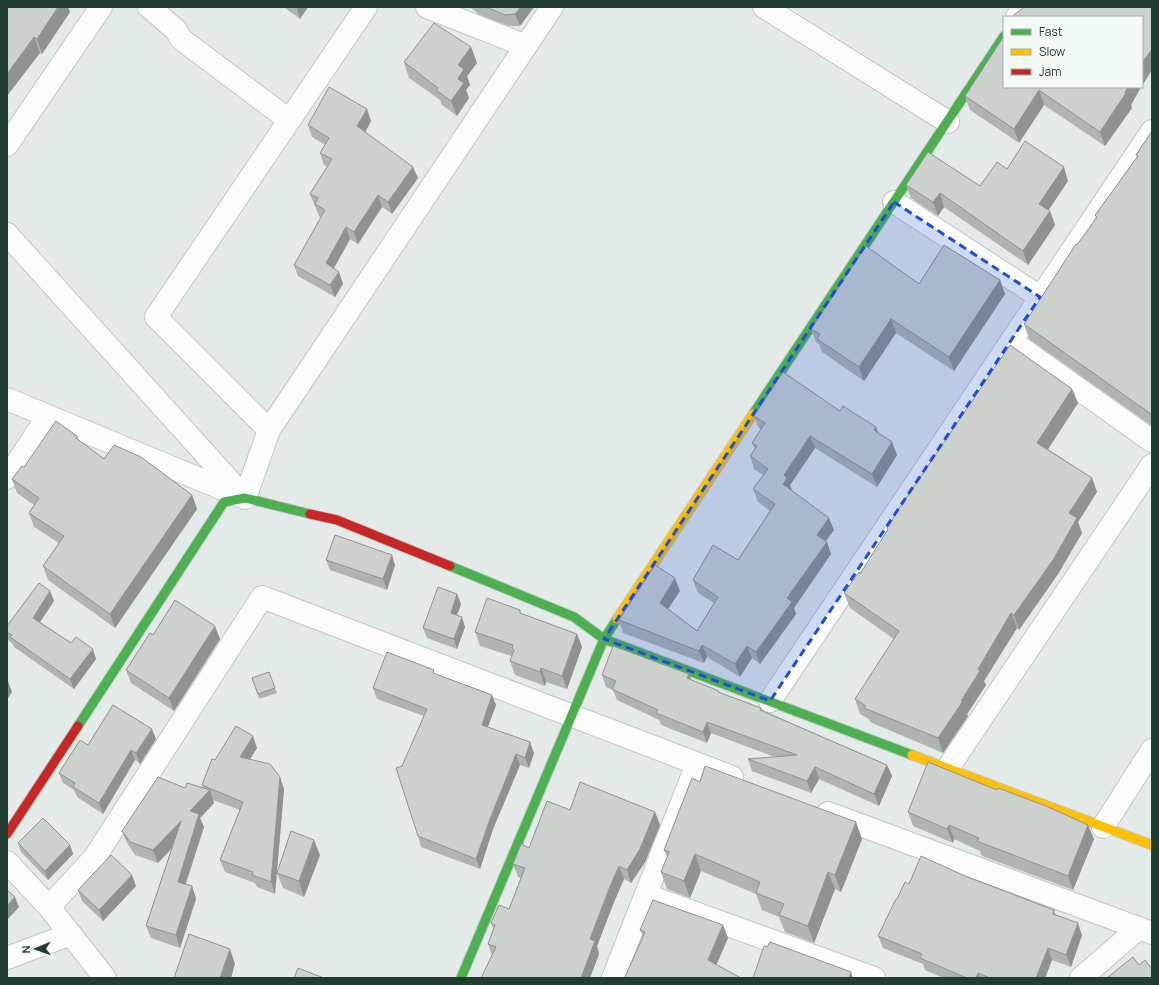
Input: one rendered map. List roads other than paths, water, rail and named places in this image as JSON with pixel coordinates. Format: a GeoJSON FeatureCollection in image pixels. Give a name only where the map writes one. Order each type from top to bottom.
{"type":"FeatureCollection","features":[{"type":"Feature","properties":{"kind":"street"},"geometry":{"type":"LineString","coordinates":[[7,144],[101,7]]}},
{"type":"Feature","properties":{"kind":"street"},"geometry":{"type":"LineString","coordinates":[[149,7],[176,30],[181,39],[289,120]]}},
{"type":"Feature","properties":{"kind":"street"},"geometry":{"type":"LineString","coordinates":[[269,430],[156,317],[366,7]]}},
{"type":"Feature","properties":{"kind":"street"},"geometry":{"type":"LineString","coordinates":[[427,7],[526,46]]}},
{"type":"Feature","properties":{"kind":"street"},"geometry":{"type":"LineString","coordinates":[[245,498],[269,430],[552,7]]}},
{"type":"Feature","properties":{"kind":"street"},"geometry":{"type":"LineString","coordinates":[[764,7],[948,122]]}},
{"type":"Feature","properties":{"kind":"street"},"geometry":{"type":"LineString","coordinates":[[461,978],[604,639],[1003,38]]}},
{"type":"Feature","properties":{"kind":"street"},"geometry":{"type":"LineString","coordinates":[[770,701],[1152,131]]}},
{"type":"Feature","properties":{"kind":"street"},"geometry":{"type":"LineString","coordinates":[[894,202],[1040,297]]}},
{"type":"Feature","properties":{"kind":"street"},"geometry":{"type":"LineString","coordinates":[[7,234],[245,498]]}},
{"type":"Feature","properties":{"kind":"street"},"geometry":{"type":"LineString","coordinates":[[1011,341],[1152,441]]}},
{"type":"Feature","properties":{"kind":"street"},"geometry":{"type":"LineString","coordinates":[[7,399],[245,498],[337,520],[574,617],[604,639],[1152,845]]}},
{"type":"Feature","properties":{"kind":"street"},"geometry":{"type":"LineString","coordinates":[[7,478],[48,416]]}},
{"type":"Feature","properties":{"kind":"street"},"geometry":{"type":"LineString","coordinates":[[948,768],[1152,465]]}},
{"type":"Feature","properties":{"kind":"street"},"geometry":{"type":"LineString","coordinates":[[7,834],[224,502],[245,498]]}},
{"type":"Feature","properties":{"kind":"street"},"geometry":{"type":"LineString","coordinates":[[49,907],[95,857],[262,597],[749,784]]}},
{"type":"Feature","properties":{"kind":"street"},"geometry":{"type":"LineString","coordinates":[[1102,827],[1152,750]]}},
{"type":"Feature","properties":{"kind":"street"},"geometry":{"type":"LineString","coordinates":[[614,978],[697,764]]}},
{"type":"Feature","properties":{"kind":"street"},"geometry":{"type":"LineString","coordinates":[[809,806],[1146,930]]}},
{"type":"Feature","properties":{"kind":"street"},"geometry":{"type":"LineString","coordinates":[[7,862],[49,907],[105,978]]}},
{"type":"Feature","properties":{"kind":"street"},"geometry":{"type":"LineString","coordinates":[[646,895],[874,978]]}},
{"type":"Feature","properties":{"kind":"street"},"geometry":{"type":"LineString","coordinates":[[1081,978],[1146,930]]}},
{"type":"Feature","properties":{"kind":"street"},"geometry":{"type":"LineString","coordinates":[[7,958],[70,934]]}}]}
